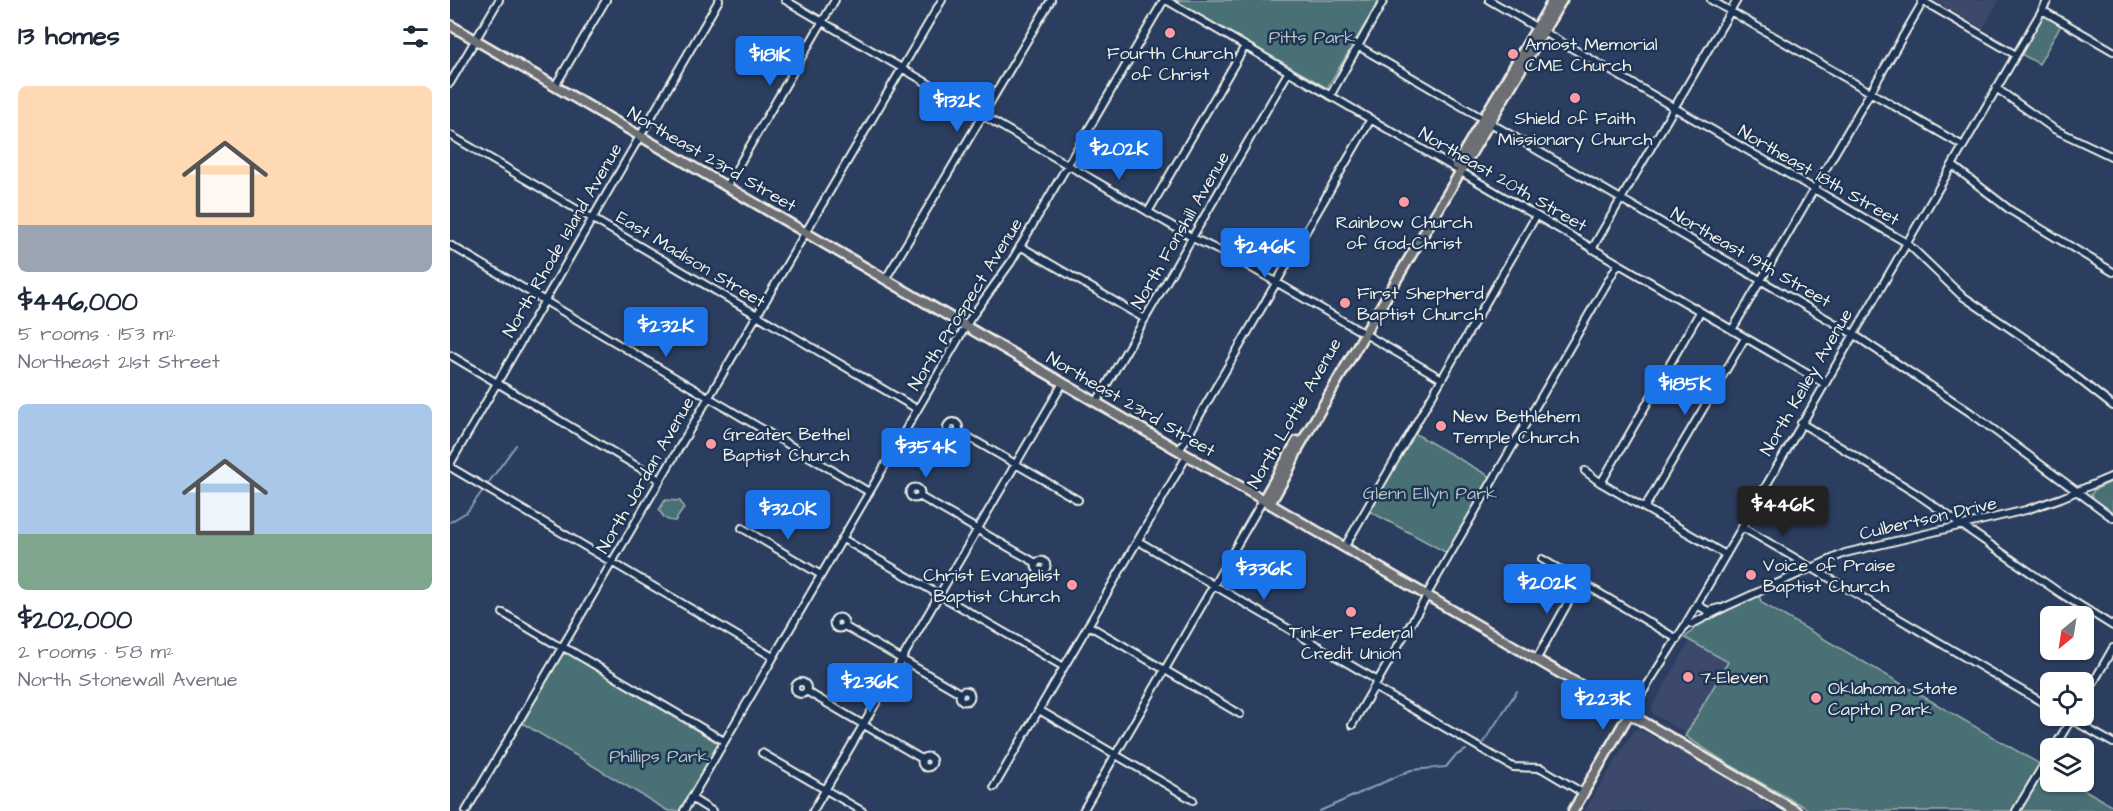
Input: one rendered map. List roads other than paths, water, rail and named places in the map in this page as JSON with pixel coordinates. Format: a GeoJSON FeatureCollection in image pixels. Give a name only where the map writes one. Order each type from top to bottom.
{"type":"FeatureCollection","features":[{"type":"Feature","properties":{"kind":"main road","name":"North Lottie Avenue"},"geometry":{"type":"LineString","coordinates":[[1540,30],[1553,0]]}},
{"type":"Feature","properties":{"kind":"main road","name":"North Lottie Avenue"},"geometry":{"type":"LineString","coordinates":[[1266,502],[1288,472],[1299,447],[1363,332],[1457,169],[1540,30],[1562,0]]}},
{"type":"Feature","properties":{"kind":"main road","name":"Northeast 23rd Street"},"geometry":{"type":"LineString","coordinates":[[450,25],[1796,811]]}},
{"type":"Feature","properties":{"kind":"main road","name":"North Kelley Avenue"},"geometry":{"type":"LineString","coordinates":[[1573,811],[1629,714]]}},
{"type":"Feature","properties":{"kind":"street"},"geometry":{"type":"LineString","coordinates":[[450,83],[499,0]]}},
{"type":"Feature","properties":{"kind":"street"},"geometry":{"type":"LineString","coordinates":[[555,86],[606,0]]}},
{"type":"Feature","properties":{"kind":"street","name":"North Rhode Island Avenue"},"geometry":{"type":"LineString","coordinates":[[450,466],[496,382],[719,0]]}},
{"type":"Feature","properties":{"kind":"street"},"geometry":{"type":"LineString","coordinates":[[785,0],[1193,238],[1277,282],[1442,379]]}},
{"type":"Feature","properties":{"kind":"street"},"geometry":{"type":"LineString","coordinates":[[726,187],[835,0]]}},
{"type":"Feature","properties":{"kind":"street","name":"North Jordan Avenue"},"geometry":{"type":"LineString","coordinates":[[468,810],[707,397],[942,0]]}},
{"type":"Feature","properties":{"kind":"street"},"geometry":{"type":"LineString","coordinates":[[885,280],[1051,0]]}},
{"type":"Feature","properties":{"kind":"street","name":"Northeast 20th Street"},"geometry":{"type":"LineString","coordinates":[[1165,0],[1825,384]]}},
{"type":"Feature","properties":{"kind":"street","name":"North Prospect Avenue"},"geometry":{"type":"LineString","coordinates":[[684,811],[966,326],[1002,276],[1165,0]]}},
{"type":"Feature","properties":{"kind":"street"},"geometry":{"type":"LineString","coordinates":[[1330,96],[1384,0]]}},
{"type":"Feature","properties":{"kind":"street","name":"Northeast 18th Street"},"geometry":{"type":"LineString","coordinates":[[1489,0],[1907,243],[1961,295],[2039,348],[2113,406]]}},
{"type":"Feature","properties":{"kind":"street"},"geometry":{"type":"LineString","coordinates":[[1711,0],[1963,146]]}},
{"type":"Feature","properties":{"kind":"street"},"geometry":{"type":"LineString","coordinates":[[1592,249],[1737,0]]}},
{"type":"Feature","properties":{"kind":"street"},"geometry":{"type":"LineString","coordinates":[[1732,330],[1923,0],[2016,55]]}},
{"type":"Feature","properties":{"kind":"street","name":"North Kelley Avenue"},"geometry":{"type":"LineString","coordinates":[[1629,714],[1697,605],[2048,0]]}},
{"type":"Feature","properties":{"kind":"street"},"geometry":{"type":"LineString","coordinates":[[2042,10],[2113,51]]}},
{"type":"Feature","properties":{"kind":"street"},"geometry":{"type":"LineString","coordinates":[[1148,212],[1245,46]]}},
{"type":"Feature","properties":{"kind":"street","name":"Northeast 19th Street"},"geometry":{"type":"LineString","coordinates":[[1358,46],[1853,334],[1927,382],[2113,518]]}},
{"type":"Feature","properties":{"kind":"street","name":"North Fonshill Avenue"},"geometry":{"type":"LineString","coordinates":[[1096,403],[1289,71]]}},
{"type":"Feature","properties":{"kind":"street"},"geometry":{"type":"LineString","coordinates":[[1996,88],[2055,129],[2113,157]]}},
{"type":"Feature","properties":{"kind":"street"},"geometry":{"type":"LineString","coordinates":[[994,787],[1138,541],[1277,282],[1371,119]]}},
{"type":"Feature","properties":{"kind":"street","name":"East Madison Street"},"geometry":{"type":"LineString","coordinates":[[450,135],[917,409]]}},
{"type":"Feature","properties":{"kind":"street"},"geometry":{"type":"LineString","coordinates":[[1952,165],[2010,210],[2113,273]]}},
{"type":"Feature","properties":{"kind":"street"},"geometry":{"type":"LineString","coordinates":[[1344,548],[1536,216]]}},
{"type":"Feature","properties":{"kind":"street"},"geometry":{"type":"LineString","coordinates":[[450,245],[869,492]]}},
{"type":"Feature","properties":{"kind":"street"},"geometry":{"type":"LineString","coordinates":[[1020,246],[1145,319]]}},
{"type":"Feature","properties":{"kind":"street"},"geometry":{"type":"LineString","coordinates":[[1352,725],[1618,264]]}},
{"type":"Feature","properties":{"kind":"street"},"geometry":{"type":"LineString","coordinates":[[1601,483],[1700,312]]}},
{"type":"Feature","properties":{"kind":"street"},"geometry":{"type":"LineString","coordinates":[[1645,507],[1745,338]]}},
{"type":"Feature","properties":{"kind":"street"},"geometry":{"type":"LineString","coordinates":[[450,356],[660,480]]}},
{"type":"Feature","properties":{"kind":"street"},"geometry":{"type":"LineString","coordinates":[[813,811],[1063,383]]}},
{"type":"Feature","properties":{"kind":"street"},"geometry":{"type":"LineString","coordinates":[[1802,423],[1965,525],[2060,593],[2113,626]]}},
{"type":"Feature","properties":{"kind":"street"},"geometry":{"type":"LineString","coordinates":[[957,431],[1078,500]]}},
{"type":"Feature","properties":{"kind":"street"},"geometry":{"type":"LineString","coordinates":[[450,466],[773,657]]}},
{"type":"Feature","properties":{"kind":"street"},"geometry":{"type":"LineString","coordinates":[[1586,471],[1601,483],[1726,555]]}},
{"type":"Feature","properties":{"kind":"street","name":"Culbertson Drive"},"geometry":{"type":"LineString","coordinates":[[1687,622],[1692,624],[1700,622],[1725,607],[1829,559],[1865,548],[2026,510],[2113,476]]}},
{"type":"Feature","properties":{"kind":"street"},"geometry":{"type":"LineString","coordinates":[[920,496],[1036,563]]}},
{"type":"Feature","properties":{"kind":"street","name":"North Lottie Avenue"},"geometry":{"type":"LineString","coordinates":[[1083,811],[1214,585],[1266,502]]}},
{"type":"Feature","properties":{"kind":"street"},"geometry":{"type":"LineString","coordinates":[[1742,527],[2040,701]]}},
{"type":"Feature","properties":{"kind":"street"},"geometry":{"type":"LineString","coordinates":[[742,528],[821,575]]}},
{"type":"Feature","properties":{"kind":"street"},"geometry":{"type":"LineString","coordinates":[[843,539],[1064,667]]}},
{"type":"Feature","properties":{"kind":"street"},"geometry":{"type":"LineString","coordinates":[[1138,541],[1513,767],[1540,768],[1583,793]]}},
{"type":"Feature","properties":{"kind":"street"},"geometry":{"type":"LineString","coordinates":[[1542,559],[1677,639]]}},
{"type":"Feature","properties":{"kind":"street"},"geometry":{"type":"LineString","coordinates":[[1536,660],[1580,581]]}},
{"type":"Feature","properties":{"kind":"street"},"geometry":{"type":"LineString","coordinates":[[1697,605],[1708,611],[1725,607]]}},
{"type":"Feature","properties":{"kind":"street"},"geometry":{"type":"LineString","coordinates":[[502,613],[724,741]]}},
{"type":"Feature","properties":{"kind":"street"},"geometry":{"type":"LineString","coordinates":[[1088,625],[1240,714]]}},
{"type":"Feature","properties":{"kind":"street"},"geometry":{"type":"LineString","coordinates":[[843,626],[960,693]]}},
{"type":"Feature","properties":{"kind":"street"},"geometry":{"type":"LineString","coordinates":[[2094,681],[2113,648]]}},
{"type":"Feature","properties":{"kind":"street"},"geometry":{"type":"LineString","coordinates":[[806,691],[922,759]]}},
{"type":"Feature","properties":{"kind":"street"},"geometry":{"type":"LineString","coordinates":[[1039,710],[1193,800]]}},
{"type":"Feature","properties":{"kind":"street"},"geometry":{"type":"LineString","coordinates":[[2085,726],[2113,743]]}},
{"type":"Feature","properties":{"kind":"street"},"geometry":{"type":"LineString","coordinates":[[762,753],[862,811]]}},
{"type":"Feature","properties":{"kind":"street"},"geometry":{"type":"LineString","coordinates":[[2016,811],[2040,771]]}},
{"type":"Feature","properties":{"kind":"street"},"geometry":{"type":"LineString","coordinates":[[691,798],[712,811]]}},
{"type":"Feature","properties":{"kind":"waterway"},"geometry":{"type":"LineString","coordinates":[[450,522],[467,512],[516,445]]}},
{"type":"Feature","properties":{"kind":"waterway"},"geometry":{"type":"LineString","coordinates":[[1483,743],[1517,691]]}},
{"type":"Feature","properties":{"kind":"waterway"},"geometry":{"type":"LineString","coordinates":[[1320,811],[1411,770],[1446,767],[1455,756],[1466,750]]}},
{"type":"Feature","properties":{"kind":"place","name":"Fourth Church of Christ"},"geometry":{"type":"Point","coordinates":[1170,33]}},
{"type":"Feature","properties":{"kind":"place","name":"Amost Memorial CME Church"},"geometry":{"type":"Point","coordinates":[1513,54]}},
{"type":"Feature","properties":{"kind":"place","name":"Shield of Faith Missionary Church"},"geometry":{"type":"Point","coordinates":[1575,98]}},
{"type":"Feature","properties":{"kind":"place","name":"Rainbow Church of God-Christ"},"geometry":{"type":"Point","coordinates":[1404,202]}},
{"type":"Feature","properties":{"kind":"place","name":"First Shepherd Baptist Church"},"geometry":{"type":"Point","coordinates":[1345,303]}},
{"type":"Feature","properties":{"kind":"place","name":"New Bethlehem Temple Church"},"geometry":{"type":"Point","coordinates":[1441,426]}},
{"type":"Feature","properties":{"kind":"place","name":"Greater Bethel Baptist Church"},"geometry":{"type":"Point","coordinates":[711,444]}},
{"type":"Feature","properties":{"kind":"place","name":"Voice of Praise Baptist Church"},"geometry":{"type":"Point","coordinates":[1751,575]}},
{"type":"Feature","properties":{"kind":"place","name":"Christ Evangelist Baptist Church"},"geometry":{"type":"Point","coordinates":[1072,585]}},
{"type":"Feature","properties":{"kind":"place","name":"Tinker Federal Credit Union"},"geometry":{"type":"Point","coordinates":[1351,612]}},
{"type":"Feature","properties":{"kind":"place","name":"7-Eleven"},"geometry":{"type":"Point","coordinates":[1688,677]}},
{"type":"Feature","properties":{"kind":"place","name":"Oklahoma State Capitol Park"},"geometry":{"type":"Point","coordinates":[1816,698]}},
{"type":"Feature","properties":{"kind":"park label","name":"Pitts Park"},"geometry":{"type":"Point","coordinates":[1312,37]}},
{"type":"Feature","properties":{"kind":"park label","name":"Glenn Ellyn Park"},"geometry":{"type":"Point","coordinates":[1430,493]}},
{"type":"Feature","properties":{"kind":"park label","name":"Phillips Park"},"geometry":{"type":"Point","coordinates":[659,756]}}]}
